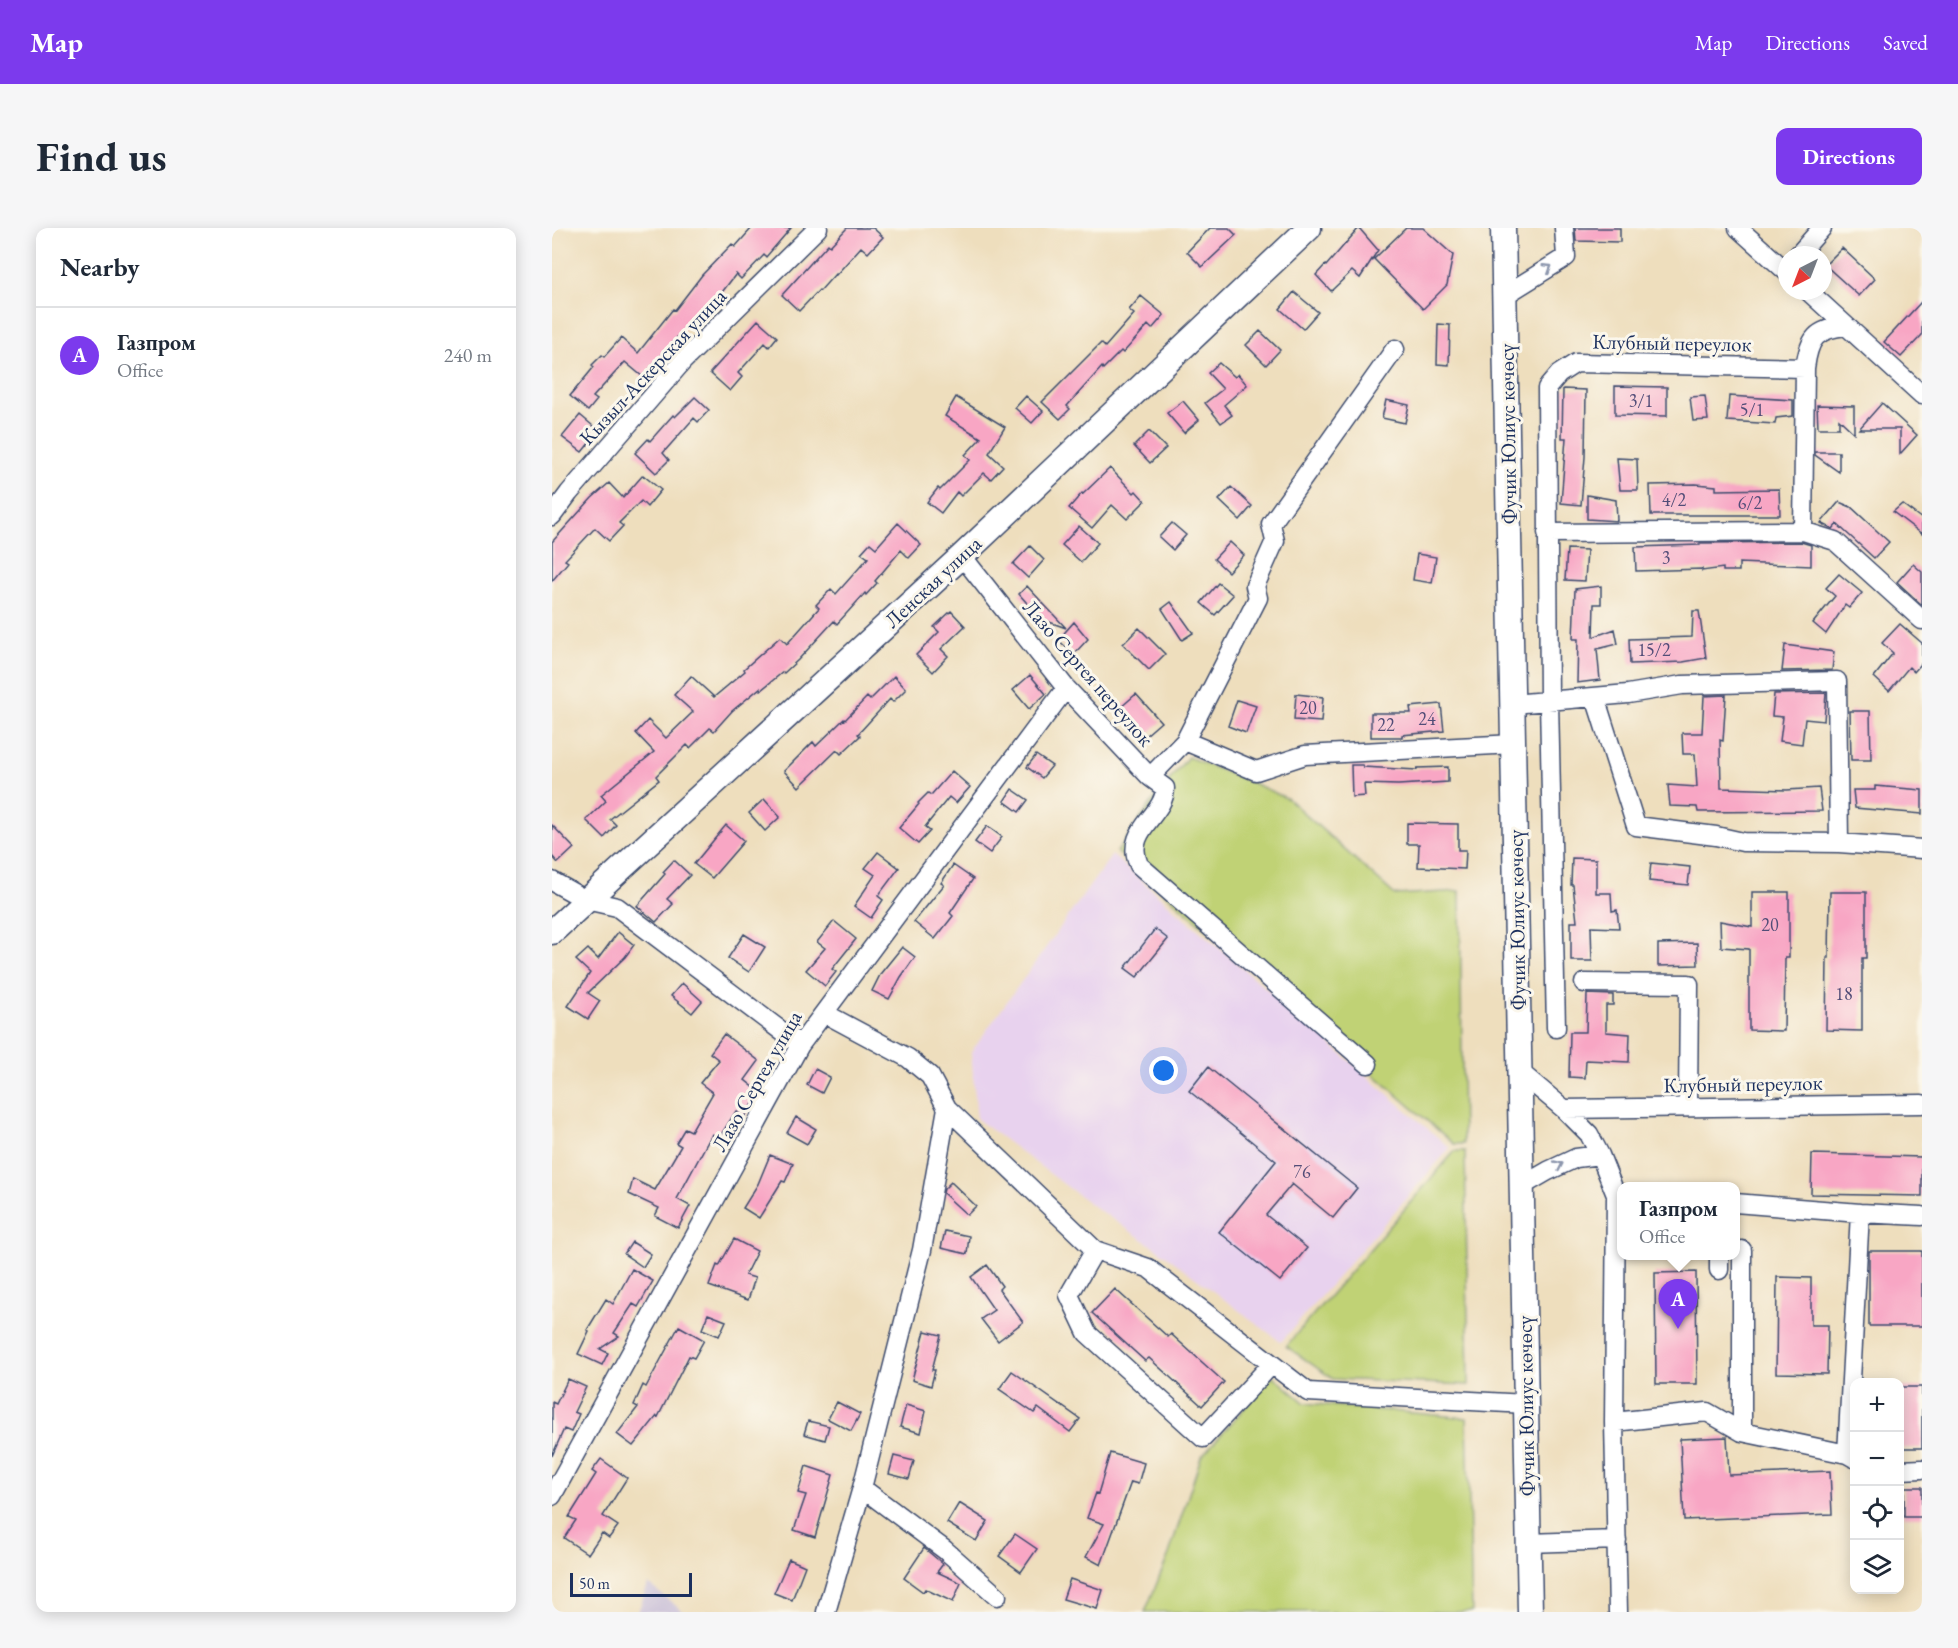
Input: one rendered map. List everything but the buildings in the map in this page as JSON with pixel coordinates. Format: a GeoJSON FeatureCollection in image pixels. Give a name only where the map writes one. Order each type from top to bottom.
{"type":"FeatureCollection","features":[{"type":"Feature","properties":{"kind":"main road","name":"Ленская улица"},"geometry":{"type":"LineString","coordinates":[[552,932],[962,556],[1309,228]]}},
{"type":"Feature","properties":{"kind":"main road","name":"Фучик Юлиус көчөсү"},"geometry":{"type":"LineString","coordinates":[[1503,228],[1530,1612]]}},
{"type":"Feature","properties":{"kind":"street","name":"Кызыл-Аскерская улица"},"geometry":{"type":"LineString","coordinates":[[552,516],[683,361],[818,228]]}},
{"type":"Feature","properties":{"kind":"street"},"geometry":{"type":"LineString","coordinates":[[1505,295],[1566,257],[1564,228]]}},
{"type":"Feature","properties":{"kind":"street"},"geometry":{"type":"LineString","coordinates":[[1738,228],[1778,262]]}},
{"type":"Feature","properties":{"kind":"street"},"geometry":{"type":"LineString","coordinates":[[1806,246],[1822,228]]}},
{"type":"Feature","properties":{"kind":"street"},"geometry":{"type":"LineString","coordinates":[[1818,300],[1846,326],[1918,383]]}},
{"type":"Feature","properties":{"kind":"street"},"geometry":{"type":"LineString","coordinates":[[1803,531],[1808,350],[1814,337],[1829,328],[1846,326]]}},
{"type":"Feature","properties":{"kind":"street","name":"Лазо Сергея переулок"},"geometry":{"type":"LineString","coordinates":[[962,556],[1066,688],[1150,777],[1185,741],[1258,598],[1255,586],[1275,541],[1271,524],[1395,350]]}},
{"type":"Feature","properties":{"kind":"street","name":"Клубный переулок"},"geometry":{"type":"LineString","coordinates":[[1556,1028],[1549,701],[1547,388],[1559,374],[1576,363],[1806,368]]}},
{"type":"Feature","properties":{"kind":"street"},"geometry":{"type":"LineString","coordinates":[[1547,533],[1803,531],[1835,541],[1922,620]]}},
{"type":"Feature","properties":{"kind":"street"},"geometry":{"type":"LineString","coordinates":[[1513,704],[1628,694],[1682,685],[1837,681],[1839,843]]}},
{"type":"Feature","properties":{"kind":"street","name":"Лазо Сергея улица"},"geometry":{"type":"LineString","coordinates":[[552,1496],[800,1045],[1066,688]]}},
{"type":"Feature","properties":{"kind":"street"},"geometry":{"type":"LineString","coordinates":[[1595,697],[1636,826],[1716,836],[1743,842],[1839,843],[1922,849]]}},
{"type":"Feature","properties":{"kind":"street","name":"Лазо Сергея переулок"},"geometry":{"type":"LineString","coordinates":[[1185,741],[1256,771],[1305,755],[1514,744]]}},
{"type":"Feature","properties":{"kind":"street"},"geometry":{"type":"LineString","coordinates":[[1150,777],[1165,788],[1165,797],[1140,831],[1135,857],[1139,865],[1368,1064]]}},
{"type":"Feature","properties":{"kind":"street"},"geometry":{"type":"LineString","coordinates":[[552,881],[586,900],[617,907],[800,1045]]}},
{"type":"Feature","properties":{"kind":"street"},"geometry":{"type":"LineString","coordinates":[[1584,983],[1689,984],[1688,1107]]}},
{"type":"Feature","properties":{"kind":"street"},"geometry":{"type":"LineString","coordinates":[[824,1013],[908,1058],[930,1076],[947,1108],[1095,1250],[1148,1268],[1308,1392],[1526,1404]]}},
{"type":"Feature","properties":{"kind":"street"},"geometry":{"type":"LineString","coordinates":[[1520,1072],[1564,1109],[1589,1134],[1616,1195],[1614,1422],[1618,1612]]}},
{"type":"Feature","properties":{"kind":"street","name":"Клубный переулок"},"geometry":{"type":"LineString","coordinates":[[1564,1109],[1922,1104]]}},
{"type":"Feature","properties":{"kind":"street"},"geometry":{"type":"LineString","coordinates":[[826,1612],[862,1488],[922,1250],[947,1108]]}},
{"type":"Feature","properties":{"kind":"street"},"geometry":{"type":"LineString","coordinates":[[1522,1186],[1576,1158],[1600,1155]]}},
{"type":"Feature","properties":{"kind":"street"},"geometry":{"type":"LineString","coordinates":[[1740,1203],[1922,1216]]}},
{"type":"Feature","properties":{"kind":"street"},"geometry":{"type":"LineString","coordinates":[[1852,1432],[1860,1213]]}},
{"type":"Feature","properties":{"kind":"street"},"geometry":{"type":"LineString","coordinates":[[1095,1250],[1070,1295],[1087,1333],[1203,1438],[1272,1364]]}},
{"type":"Feature","properties":{"kind":"street"},"geometry":{"type":"LineString","coordinates":[[1742,1250],[1742,1432]]}},
{"type":"Feature","properties":{"kind":"street"},"geometry":{"type":"LineString","coordinates":[[1614,1422],[1707,1412],[1742,1432],[1850,1456]]}},
{"type":"Feature","properties":{"kind":"street"},"geometry":{"type":"LineString","coordinates":[[1904,1470],[1922,1469]]}},
{"type":"Feature","properties":{"kind":"street"},"geometry":{"type":"LineString","coordinates":[[862,1488],[945,1550],[997,1596]]}},
{"type":"Feature","properties":{"kind":"street"},"geometry":{"type":"LineString","coordinates":[[1528,1543],[1617,1540]]}},
{"type":"Feature","properties":{"kind":"shaded area"},"geometry":{"type":"Polygon","coordinates":[[[1112,855],[1450,1148],[1281,1342],[977,1119],[971,1052],[1112,855]]]}},
{"type":"Feature","properties":{"kind":"shaded area"},"geometry":{"type":"Polygon","coordinates":[[[648,1584],[684,1612],[638,1612],[648,1584]]]}},
{"type":"Feature","properties":{"kind":"green space"},"geometry":{"type":"Polygon","coordinates":[[[1188,757],[1288,799],[1395,895],[1460,891],[1463,1144],[1454,1144],[1117,852],[1154,799],[1188,757]]]}},
{"type":"Feature","properties":{"kind":"green space"},"geometry":{"type":"Polygon","coordinates":[[[1455,1151],[1465,1151],[1469,1385],[1333,1379],[1286,1346],[1455,1151]]]}},
{"type":"Feature","properties":{"kind":"green space"},"geometry":{"type":"Polygon","coordinates":[[[1273,1376],[1305,1403],[1467,1418],[1472,1612],[1145,1612],[1169,1554],[1201,1457],[1273,1376]]]}},
{"type":"Feature","properties":{"kind":"place","name":"Газпром"},"geometry":{"type":"Point","coordinates":[1678,1329]}}]}
